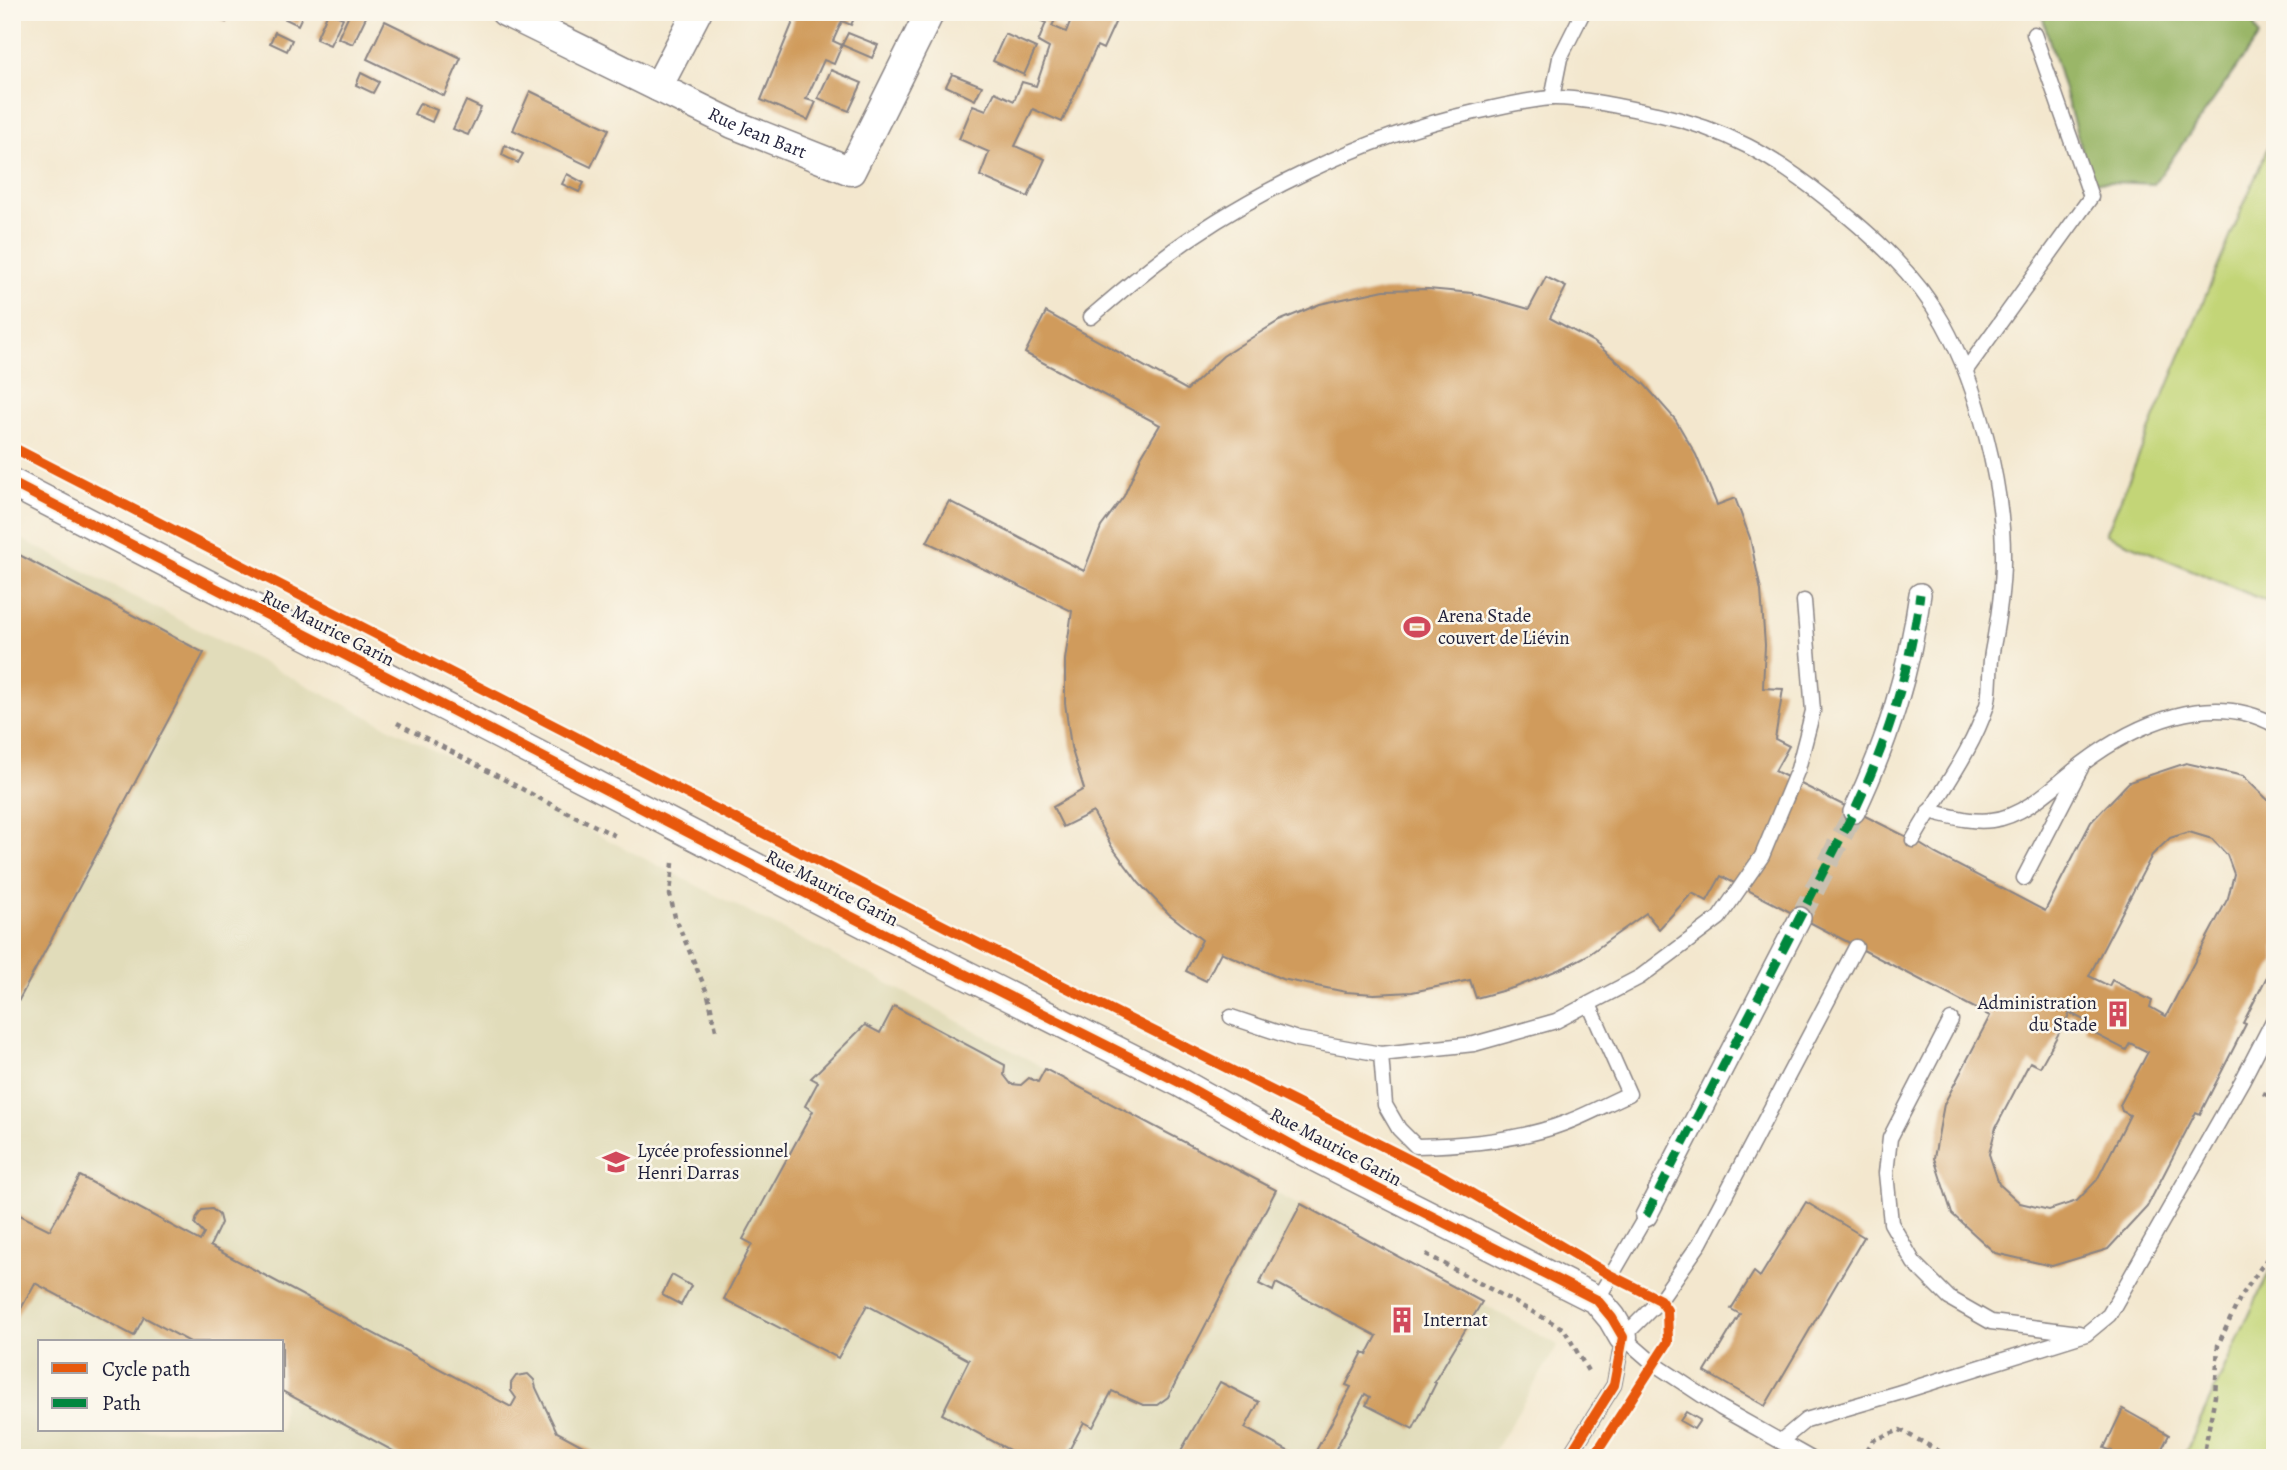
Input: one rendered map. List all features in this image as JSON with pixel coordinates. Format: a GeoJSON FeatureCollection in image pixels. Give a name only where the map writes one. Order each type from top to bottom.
{"type":"FeatureCollection","features":[{"type":"Feature","properties":{"kind":"street","name":"Rue Jean Bart"},"geometry":{"type":"LineString","coordinates":[[505,12],[733,124],[851,171],[930,12]]}},
{"type":"Feature","properties":{"kind":"street"},"geometry":{"type":"LineString","coordinates":[[658,87],[697,12]]}},
{"type":"Feature","properties":{"kind":"street","name":"Rue Maurice Garin"},"geometry":{"type":"LineString","coordinates":[[12,483],[883,933],[1181,1083],[1303,1151],[1597,1300],[1623,1337]]}},
{"type":"Feature","properties":{"kind":"street"},"geometry":{"type":"LineString","coordinates":[[1854,812],[1878,763],[1893,721],[1911,649],[1920,594]]}},
{"type":"Feature","properties":{"kind":"street"},"geometry":{"type":"LineString","coordinates":[[1647,1216],[1800,918]]}},
{"type":"Feature","properties":{"kind":"lane"},"geometry":{"type":"LineString","coordinates":[[1552,98],[1560,58],[1583,12]]}},
{"type":"Feature","properties":{"kind":"lane"},"geometry":{"type":"LineString","coordinates":[[1966,370],[2091,197],[2034,34]]}},
{"type":"Feature","properties":{"kind":"lane"},"geometry":{"type":"LineString","coordinates":[[1091,317],[1157,262],[1211,226],[1283,184],[1362,148],[1433,122],[1552,98],[1619,106],[1676,118],[1735,138],[1797,175],[1863,228],[1910,277],[1942,320],[1966,370],[1984,433],[2000,506],[2003,559],[1999,615],[1988,670],[1989,702],[1957,770],[1913,840]]}},
{"type":"Feature","properties":{"kind":"lane"},"geometry":{"type":"LineString","coordinates":[[1231,1017],[1297,1039],[1381,1054],[1475,1044],[1556,1021],[1640,977],[1719,918],[1762,856],[1798,769],[1812,710],[1804,601]]}},
{"type":"Feature","properties":{"kind":"lane"},"geometry":{"type":"LineString","coordinates":[[1929,811],[1968,820],[1994,820],[2019,811],[2116,741],[2155,721],[2196,710],[2231,711],[2261,718],[2275,725]]}},
{"type":"Feature","properties":{"kind":"lane"},"geometry":{"type":"LineString","coordinates":[[2024,878],[2083,764]]}},
{"type":"Feature","properties":{"kind":"lane"},"geometry":{"type":"LineString","coordinates":[[1568,1458],[1614,1385],[1623,1337],[1660,1300],[1700,1243],[1856,947]]}},
{"type":"Feature","properties":{"kind":"lane"},"geometry":{"type":"LineString","coordinates":[[1381,1054],[1385,1105],[1399,1129],[1416,1146],[1450,1146],[1501,1139],[1564,1124],[1629,1094],[1589,1004]]}},
{"type":"Feature","properties":{"kind":"lane"},"geometry":{"type":"LineString","coordinates":[[1782,1440],[1806,1420],[2086,1334],[2109,1315],[2242,1082],[2275,1017]]}},
{"type":"Feature","properties":{"kind":"lane"},"geometry":{"type":"LineString","coordinates":[[1951,1020],[1890,1138],[1886,1173],[1891,1223],[1914,1262],[1949,1298],[1990,1322],[2086,1334]]}},
{"type":"Feature","properties":{"kind":"lane"},"geometry":{"type":"LineString","coordinates":[[1597,1300],[1647,1216]]}},
{"type":"Feature","properties":{"kind":"lane"},"geometry":{"type":"LineString","coordinates":[[1623,1337],[1653,1363],[1721,1408],[1810,1458]]}},
{"type":"Feature","properties":{"kind":"path"},"geometry":{"type":"LineString","coordinates":[[395,722],[558,808],[624,839]]}},
{"type":"Feature","properties":{"kind":"path"},"geometry":{"type":"LineString","coordinates":[[661,857],[686,869]]}},
{"type":"Feature","properties":{"kind":"path"},"geometry":{"type":"LineString","coordinates":[[673,863],[670,895],[672,906],[683,939],[708,995],[716,1030]]}},
{"type":"Feature","properties":{"kind":"path"},"geometry":{"type":"LineString","coordinates":[[2203,1458],[2215,1396],[2218,1345],[2240,1298],[2275,1247]]}},
{"type":"Feature","properties":{"kind":"path"},"geometry":{"type":"LineString","coordinates":[[1421,1251],[1564,1329],[1588,1371],[1614,1385]]}},
{"type":"Feature","properties":{"kind":"path"},"geometry":{"type":"LineString","coordinates":[[1861,1458],[1874,1440],[1900,1430],[1952,1458]]}},
{"type":"Feature","properties":{"kind":"shaded area","name":"Lycée professionnel Henri Darras"},"geometry":{"type":"Polygon","coordinates":[[[12,534],[885,982],[1558,1345],[1490,1458],[12,1458],[12,534]]]}},
{"type":"Feature","properties":{"kind":"green space"},"geometry":{"type":"Polygon","coordinates":[[[2041,12],[2248,12],[2259,36],[2154,184],[2091,181],[2041,12]]]}},
{"type":"Feature","properties":{"kind":"green space"},"geometry":{"type":"Polygon","coordinates":[[[2275,130],[2275,605],[2106,534],[2275,130]]]}},
{"type":"Feature","properties":{"kind":"green space"},"geometry":{"type":"Polygon","coordinates":[[[2275,1259],[2275,1458],[2183,1458],[2275,1259]]]}},
{"type":"Feature","properties":{"kind":"building"},"geometry":{"type":"Polygon","coordinates":[[[206,12],[230,12],[226,22],[206,12]]]}},
{"type":"Feature","properties":{"kind":"building"},"geometry":{"type":"Polygon","coordinates":[[[271,12],[304,12],[298,25],[271,12]]]}},
{"type":"Feature","properties":{"kind":"building"},"geometry":{"type":"Polygon","coordinates":[[[328,12],[343,18],[330,45],[316,39],[328,12]]]}},
{"type":"Feature","properties":{"kind":"building"},"geometry":{"type":"Polygon","coordinates":[[[350,12],[366,17],[353,44],[338,38],[350,12]]]}},
{"type":"Feature","properties":{"kind":"building"},"geometry":{"type":"Polygon","coordinates":[[[797,12],[857,12],[851,25],[842,21],[833,41],[842,45],[834,64],[824,60],[806,99],[816,102],[808,120],[761,100],[797,12]]]}},
{"type":"Feature","properties":{"kind":"building"},"geometry":{"type":"Polygon","coordinates":[[[1023,12],[1059,12],[1052,26],[1066,32],[1074,12],[1120,12],[1103,49],[1097,46],[1062,122],[1033,109],[1015,146],[1045,159],[1028,197],[980,176],[989,152],[959,139],[973,105],[986,110],[995,92],[1014,101],[1022,82],[1036,86],[1049,48],[1038,42],[1046,23],[1023,12]]]}},
{"type":"Feature","properties":{"kind":"building"},"geometry":{"type":"Polygon","coordinates":[[[385,21],[461,58],[444,96],[367,59],[385,21]]]}},
{"type":"Feature","properties":{"kind":"building"},"geometry":{"type":"Polygon","coordinates":[[[275,32],[292,40],[287,51],[270,43],[275,32]]]}},
{"type":"Feature","properties":{"kind":"building"},"geometry":{"type":"Polygon","coordinates":[[[848,33],[878,45],[872,58],[842,45],[848,33]]]}},
{"type":"Feature","properties":{"kind":"building"},"geometry":{"type":"Polygon","coordinates":[[[1005,34],[1036,48],[1024,75],[993,61],[1005,34]]]}},
{"type":"Feature","properties":{"kind":"building"},"geometry":{"type":"Polygon","coordinates":[[[831,70],[862,83],[849,111],[818,98],[831,70]]]}},
{"type":"Feature","properties":{"kind":"building"},"geometry":{"type":"Polygon","coordinates":[[[361,73],[379,82],[373,93],[356,85],[361,73]]]}},
{"type":"Feature","properties":{"kind":"building"},"geometry":{"type":"Polygon","coordinates":[[[952,74],[982,86],[975,100],[946,86],[952,74]]]}},
{"type":"Feature","properties":{"kind":"building"},"geometry":{"type":"Polygon","coordinates":[[[530,91],[609,129],[591,167],[513,130],[530,91]]]}},
{"type":"Feature","properties":{"kind":"building"},"geometry":{"type":"Polygon","coordinates":[[[466,101],[481,108],[468,135],[453,129],[466,101]]]}},
{"type":"Feature","properties":{"kind":"building"},"geometry":{"type":"Polygon","coordinates":[[[420,103],[437,110],[432,122],[414,114],[420,103]]]}},
{"type":"Feature","properties":{"kind":"building"},"geometry":{"type":"Polygon","coordinates":[[[505,145],[523,154],[518,163],[502,155],[505,145]]]}},
{"type":"Feature","properties":{"kind":"building"},"geometry":{"type":"Polygon","coordinates":[[[567,174],[584,183],[579,192],[562,184],[567,174]]]}},
{"type":"Feature","properties":{"kind":"building","name":"Arena Stade couvert de Liévin"},"geometry":{"type":"Polygon","coordinates":[[[1546,277],[1566,287],[1550,318],[1594,342],[1644,384],[1675,419],[1696,455],[1717,505],[1735,498],[1750,538],[1761,591],[1765,645],[1763,688],[1783,689],[1775,739],[1789,746],[1775,771],[1913,840],[2045,911],[2091,822],[2129,782],[2186,763],[2243,776],[2275,807],[2275,961],[2200,1114],[2196,1112],[2147,1207],[2108,1249],[2052,1266],[1995,1253],[1952,1214],[1934,1158],[1944,1104],[1990,1016],[1721,876],[1707,901],[1692,893],[1659,929],[1646,913],[1588,955],[1516,987],[1476,998],[1470,980],[1412,992],[1346,992],[1282,979],[1221,952],[1206,981],[1186,971],[1202,940],[1169,914],[1139,883],[1112,847],[1093,812],[1063,827],[1053,807],[1084,789],[1071,747],[1065,703],[1065,660],[1072,611],[927,542],[949,501],[1084,571],[1101,527],[1124,496],[1141,457],[1160,425],[1025,353],[1046,312],[1187,390],[1223,356],[1279,321],[1320,304],[1384,290],[1428,289],[1472,293],[1529,309],[1546,277]],[[2189,832],[2170,838],[2152,855],[2089,976],[2109,986],[2112,980],[2152,1001],[2150,1007],[2166,1016],[2228,898],[2234,874],[2227,855],[2212,839],[2189,832]],[[2070,1013],[2040,1067],[2030,1062],[1996,1127],[1989,1154],[1999,1184],[2020,1203],[2049,1210],[2077,1201],[2097,1180],[2130,1115],[2122,1111],[2120,1105],[2148,1052],[2130,1043],[2126,1050],[2085,1029],[2086,1021],[2070,1013]]]}},
{"type":"Feature","properties":{"kind":"building"},"geometry":{"type":"Polygon","coordinates":[[[12,551],[204,653],[12,1013],[12,551]]]}},
{"type":"Feature","properties":{"kind":"building"},"geometry":{"type":"Polygon","coordinates":[[[894,1006],[1005,1065],[1004,1075],[1011,1084],[1021,1085],[1029,1078],[1038,1082],[1045,1069],[1276,1190],[1168,1397],[1157,1405],[1143,1405],[1112,1391],[1093,1427],[1084,1422],[1065,1458],[1024,1458],[942,1414],[969,1360],[867,1305],[838,1358],[724,1299],[752,1244],[743,1239],[813,1111],[805,1106],[818,1082],[811,1078],[865,1025],[880,1033],[894,1006]]]}},
{"type":"Feature","properties":{"kind":"building"},"geometry":{"type":"Polygon","coordinates":[[[80,1176],[200,1241],[204,1234],[195,1224],[197,1217],[202,1210],[212,1209],[219,1215],[221,1223],[210,1246],[511,1407],[516,1398],[511,1391],[511,1383],[516,1376],[528,1374],[534,1380],[557,1432],[605,1458],[406,1458],[284,1392],[284,1340],[186,1340],[144,1317],[134,1336],[35,1283],[12,1325],[12,1211],[50,1230],[80,1176]]]}},
{"type":"Feature","properties":{"kind":"building"},"geometry":{"type":"Polygon","coordinates":[[[1806,1202],[1864,1237],[1765,1406],[1705,1372],[1740,1314],[1731,1309],[1754,1272],[1760,1277],[1806,1202]]]}},
{"type":"Feature","properties":{"kind":"building","name":"Internat"},"geometry":{"type":"Polygon","coordinates":[[[1301,1204],[1482,1302],[1434,1382],[1436,1383],[1413,1429],[1366,1405],[1370,1397],[1365,1394],[1331,1458],[1312,1458],[1351,1387],[1346,1385],[1363,1352],[1367,1355],[1377,1336],[1276,1283],[1273,1291],[1259,1284],[1301,1204]]]}},
{"type":"Feature","properties":{"kind":"building"},"geometry":{"type":"Polygon","coordinates":[[[672,1275],[691,1286],[681,1305],[662,1295],[672,1275]]]}},
{"type":"Feature","properties":{"kind":"building"},"geometry":{"type":"Polygon","coordinates":[[[1220,1382],[1259,1402],[1245,1428],[1301,1458],[1187,1458],[1179,1454],[1220,1382]]]}},
{"type":"Feature","properties":{"kind":"building"},"geometry":{"type":"Polygon","coordinates":[[[2123,1409],[2169,1435],[2157,1458],[2109,1458],[2112,1451],[2104,1448],[2123,1409]]]}},
{"type":"Feature","properties":{"kind":"building"},"geometry":{"type":"Polygon","coordinates":[[[1686,1412],[1700,1420],[1694,1429],[1680,1421],[1686,1412]]]}},
{"type":"Feature","properties":{"kind":"tunnel"},"geometry":{"type":"LineString","coordinates":[[1800,918],[1854,812]]}},
{"type":"Feature","properties":{"kind":"marked path"},"geometry":{"type":"LineString","coordinates":[[1646,1216],[1866,785],[1896,706],[1910,651],[1920,594]]}},
{"type":"Feature","properties":{"kind":"cycle path"},"geometry":{"type":"LineString","coordinates":[[12,447],[946,927],[1444,1177],[1610,1275],[1660,1300],[1667,1310],[1668,1342],[1593,1458]]}},
{"type":"Feature","properties":{"kind":"cycle path"},"geometry":{"type":"LineString","coordinates":[[12,483],[883,933],[1181,1083],[1303,1151],[1597,1300],[1623,1337],[1614,1385],[1568,1458]]}},
{"type":"Feature","properties":{"kind":"place","name":"Arena Stade couvert de Liévin"},"geometry":{"type":"Point","coordinates":[1417,627]}},
{"type":"Feature","properties":{"kind":"place","name":"Administration du Stade"},"geometry":{"type":"Point","coordinates":[2118,1014]}},
{"type":"Feature","properties":{"kind":"place","name":"Lycée professionnel Henri Darras"},"geometry":{"type":"Point","coordinates":[616,1162]}},
{"type":"Feature","properties":{"kind":"place","name":"Internat"},"geometry":{"type":"Point","coordinates":[1402,1320]}}]}
